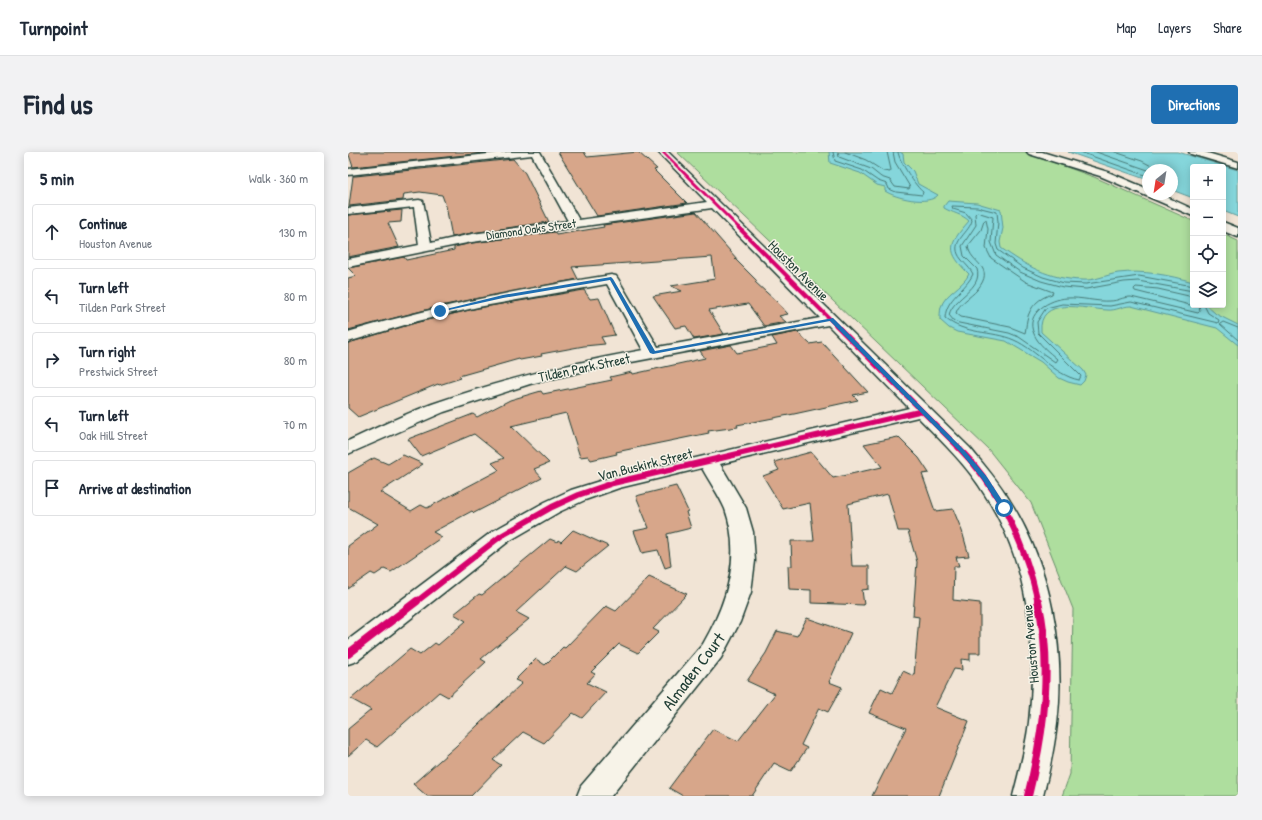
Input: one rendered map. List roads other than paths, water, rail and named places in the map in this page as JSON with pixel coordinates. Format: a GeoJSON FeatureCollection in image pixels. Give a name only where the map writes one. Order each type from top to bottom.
{"type":"FeatureCollection","features":[{"type":"Feature","properties":{"kind":"street"},"geometry":{"type":"LineString","coordinates":[[348,172],[408,162],[535,152],[575,223]]}},
{"type":"Feature","properties":{"kind":"street","name":"Houston Avenue"},"geometry":{"type":"LineString","coordinates":[[663,152],[963,452],[988,484],[1004,508],[1021,543],[1034,579],[1042,615],[1047,668],[1044,721],[1028,796]]}},
{"type":"Feature","properties":{"kind":"street"},"geometry":{"type":"LineString","coordinates":[[1032,152],[1104,174],[1142,190]]}},
{"type":"Feature","properties":{"kind":"street"},"geometry":{"type":"LineString","coordinates":[[1194,152],[1238,165]]}},
{"type":"Feature","properties":{"kind":"street"},"geometry":{"type":"LineString","coordinates":[[1164,200],[1190,212]]}},
{"type":"Feature","properties":{"kind":"street"},"geometry":{"type":"LineString","coordinates":[[348,211],[419,203],[425,246]]}},
{"type":"Feature","properties":{"kind":"street","name":"Diamond Oaks Street"},"geometry":{"type":"LineString","coordinates":[[348,263],[425,246],[487,235],[716,204]]}},
{"type":"Feature","properties":{"kind":"street"},"geometry":{"type":"LineString","coordinates":[[1226,227],[1238,233]]}},
{"type":"Feature","properties":{"kind":"street"},"geometry":{"type":"LineString","coordinates":[[348,337],[407,319],[471,304],[542,290],[611,279],[653,353]]}},
{"type":"Feature","properties":{"kind":"street","name":"Tilden Park Street"},"geometry":{"type":"LineString","coordinates":[[348,448],[408,420],[481,393],[560,371],[831,320]]}},
{"type":"Feature","properties":{"kind":"street","name":"Van Buskirk Street"},"geometry":{"type":"LineString","coordinates":[[348,654],[501,536],[530,518],[578,495],[613,483],[921,411]]}},
{"type":"Feature","properties":{"kind":"street","name":"Almaden Court"},"geometry":{"type":"LineString","coordinates":[[592,796],[712,651],[728,622],[740,592],[744,561],[742,532],[735,508],[708,461]]}},
{"type":"Feature","properties":{"kind":"water"},"geometry":{"type":"Polygon","coordinates":[[[829,152],[900,152],[903,154],[904,162],[913,171],[918,184],[938,195],[927,200],[912,200],[890,194],[885,191],[885,187],[877,185],[860,173],[830,163],[829,152]]]}},
{"type":"Feature","properties":{"kind":"water"},"geometry":{"type":"Polygon","coordinates":[[[1068,152],[1178,152],[1218,164],[1190,164],[1190,197],[1178,192],[1178,164],[1142,164],[1142,178],[1068,152]]]}},
{"type":"Feature","properties":{"kind":"water"},"geometry":{"type":"Polygon","coordinates":[[[1226,166],[1238,170],[1238,217],[1226,212],[1226,166]]]}},
{"type":"Feature","properties":{"kind":"water"},"geometry":{"type":"Polygon","coordinates":[[[948,201],[977,203],[1001,210],[1003,228],[1000,242],[1001,248],[1029,266],[1048,274],[1070,279],[1086,280],[1118,273],[1137,272],[1165,275],[1190,281],[1190,308],[1209,308],[1216,314],[1238,325],[1238,345],[1217,328],[1131,306],[1110,310],[1076,307],[1055,309],[1047,313],[1042,320],[1041,332],[1083,370],[1086,375],[1084,381],[1080,385],[1059,378],[1041,362],[1006,341],[957,332],[949,328],[940,320],[940,310],[946,298],[963,283],[969,274],[956,259],[952,248],[957,236],[969,221],[944,208],[948,201]]]}}]}
